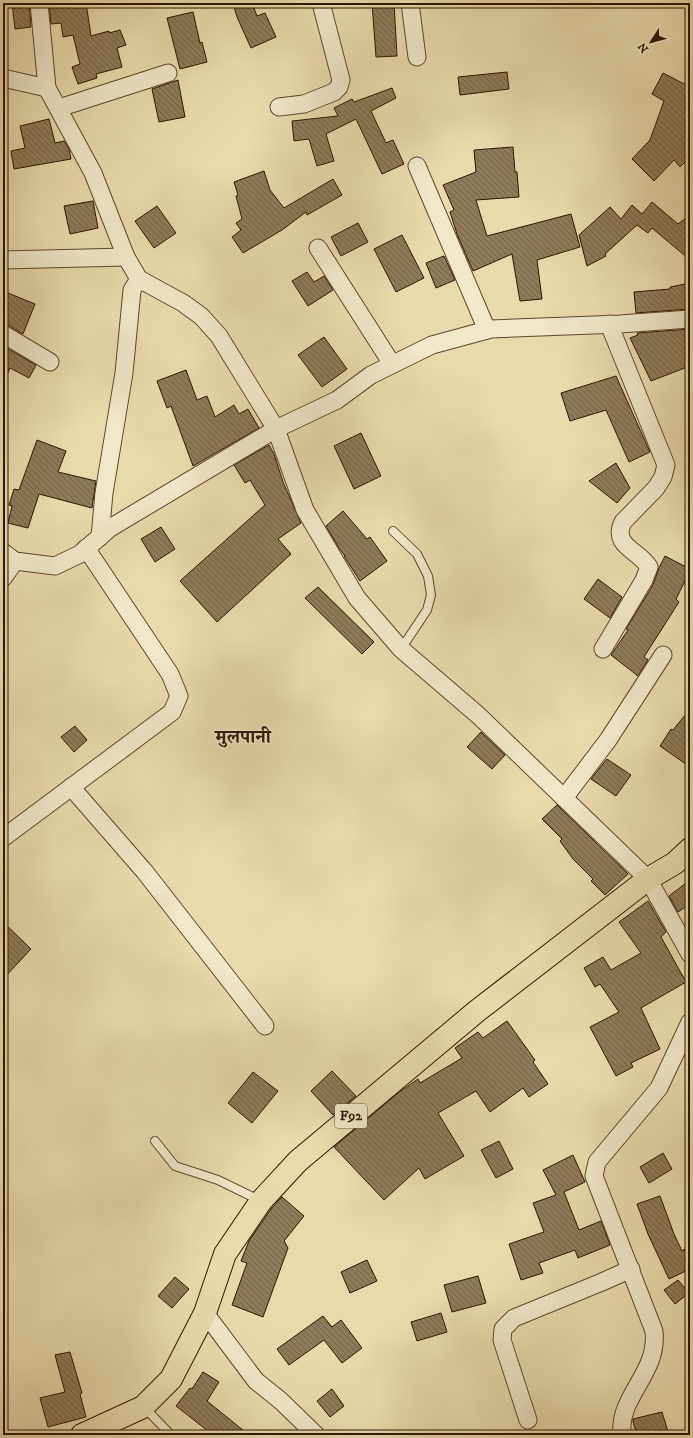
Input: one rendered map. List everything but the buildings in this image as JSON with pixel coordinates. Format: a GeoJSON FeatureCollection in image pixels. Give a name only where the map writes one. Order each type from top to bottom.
{"type":"FeatureCollection","features":[{"type":"Feature","properties":{"kind":"main road","name":"F92"},"geometry":{"type":"LineString","coordinates":[[82,1435],[143,1407],[171,1379],[204,1313],[225,1254],[261,1201],[298,1161],[471,1016],[648,878],[675,864],[690,849]]}},
{"type":"Feature","properties":{"kind":"street"},"geometry":{"type":"LineString","coordinates":[[39,3],[47,88],[93,173],[126,257],[139,279],[183,303],[201,316],[219,336],[276,429],[306,510],[357,598],[401,649],[478,715],[648,878],[690,954]]}},
{"type":"Feature","properties":{"kind":"street"},"geometry":{"type":"LineString","coordinates":[[279,107],[304,104],[334,92],[340,87],[341,80],[321,3]]}},
{"type":"Feature","properties":{"kind":"street"},"geometry":{"type":"LineString","coordinates":[[410,3],[417,57]]}},
{"type":"Feature","properties":{"kind":"street"},"geometry":{"type":"LineString","coordinates":[[59,108],[168,73]]}},
{"type":"Feature","properties":{"kind":"street"},"geometry":{"type":"LineString","coordinates":[[3,78],[47,88]]}},
{"type":"Feature","properties":{"kind":"street"},"geometry":{"type":"LineString","coordinates":[[417,166],[487,330]]}},
{"type":"Feature","properties":{"kind":"street"},"geometry":{"type":"LineString","coordinates":[[318,248],[392,364]]}},
{"type":"Feature","properties":{"kind":"street"},"geometry":{"type":"LineString","coordinates":[[3,260],[126,257]]}},
{"type":"Feature","properties":{"kind":"street"},"geometry":{"type":"LineString","coordinates":[[100,537],[104,493],[124,374],[132,290],[139,279]]}},
{"type":"Feature","properties":{"kind":"street"},"geometry":{"type":"LineString","coordinates":[[3,578],[9,557],[55,566],[80,554],[110,528],[276,429],[337,400],[371,375],[432,345],[487,330],[538,326],[609,324],[690,319]]}},
{"type":"Feature","properties":{"kind":"street"},"geometry":{"type":"LineString","coordinates":[[603,649],[644,580],[649,567],[646,561],[626,546],[620,537],[620,529],[623,522],[656,488],[664,477],[666,465],[609,324]]}},
{"type":"Feature","properties":{"kind":"street"},"geometry":{"type":"LineString","coordinates":[[3,334],[50,362]]}},
{"type":"Feature","properties":{"kind":"street"},"geometry":{"type":"LineString","coordinates":[[3,838],[172,712],[179,696],[166,668],[86,548]]}},
{"type":"Feature","properties":{"kind":"street"},"geometry":{"type":"LineString","coordinates":[[564,798],[608,740],[663,655]]}},
{"type":"Feature","properties":{"kind":"street"},"geometry":{"type":"LineString","coordinates":[[72,787],[145,872],[265,1026]]}},
{"type":"Feature","properties":{"kind":"street"},"geometry":{"type":"LineString","coordinates":[[622,1435],[621,1426],[624,1410],[650,1362],[655,1345],[654,1331],[631,1268],[594,1176],[597,1162],[659,1088],[690,1022]]}},
{"type":"Feature","properties":{"kind":"street"},"geometry":{"type":"LineString","coordinates":[[528,1420],[502,1340],[503,1329],[514,1318],[602,1282],[631,1268]]}},
{"type":"Feature","properties":{"kind":"street"},"geometry":{"type":"LineString","coordinates":[[204,1313],[256,1381],[281,1401],[316,1435]]}},
{"type":"Feature","properties":{"kind":"lane"},"geometry":{"type":"LineString","coordinates":[[393,531],[417,554],[428,576],[431,595],[427,610],[401,649]]}},
{"type":"Feature","properties":{"kind":"lane"},"geometry":{"type":"LineString","coordinates":[[155,1141],[175,1166],[218,1180],[261,1201]]}},
{"type":"Feature","properties":{"kind":"lane"},"geometry":{"type":"LineString","coordinates":[[143,1407],[166,1433]]}},
{"type":"Feature","properties":{"kind":"district","name":"मुलपानी"},"geometry":{"type":"Point","coordinates":[243,737]}}]}
